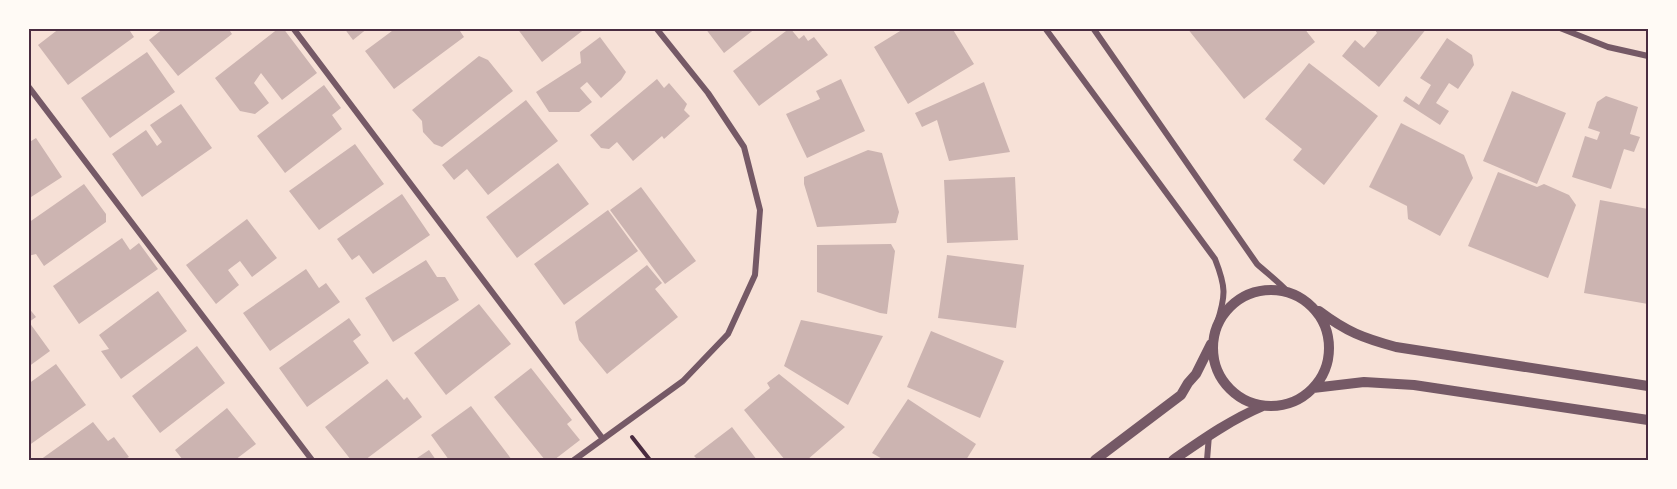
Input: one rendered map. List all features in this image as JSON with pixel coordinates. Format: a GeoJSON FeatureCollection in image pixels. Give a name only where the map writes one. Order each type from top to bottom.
{"type":"FeatureCollection","features":[{"type":"Feature","properties":{"kind":"street"},"geometry":{"type":"LineString","coordinates":[[293,28],[603,439]]}},
{"type":"Feature","properties":{"kind":"street"},"geometry":{"type":"LineString","coordinates":[[574,460],[683,381],[728,334],[754,275],[760,210],[744,147],[708,93],[656,28]]}},
{"type":"Feature","properties":{"kind":"street"},"geometry":{"type":"LineString","coordinates":[[1045,28],[1215,259],[1224,280],[1224,302],[1212,340],[1196,374],[1181,395],[1095,460]]}},
{"type":"Feature","properties":{"kind":"street"},"geometry":{"type":"LineString","coordinates":[[1093,28],[1257,264],[1277,279],[1289,293]]}},
{"type":"Feature","properties":{"kind":"street"},"geometry":{"type":"LineString","coordinates":[[1560,28],[1608,47],[1648,56]]}},
{"type":"Feature","properties":{"kind":"street"},"geometry":{"type":"LineString","coordinates":[[28,87],[312,460]]}},
{"type":"Feature","properties":{"kind":"street"},"geometry":{"type":"LineString","coordinates":[[1217,323],[1227,309],[1240,298],[1255,292],[1272,290],[1301,298],[1339,327],[1360,337],[1396,347],[1648,386]]}},
{"type":"Feature","properties":{"kind":"street"},"geometry":{"type":"LineString","coordinates":[[1212,340],[1213,359],[1219,376],[1230,391],[1245,401],[1263,406],[1281,406],[1299,400],[1324,374],[1329,356],[1329,337],[1322,320],[1311,306]]}},
{"type":"Feature","properties":{"kind":"street"},"geometry":{"type":"LineString","coordinates":[[1313,388],[1364,382],[1414,385],[1648,420]]}},
{"type":"Feature","properties":{"kind":"street"},"geometry":{"type":"LineString","coordinates":[[1173,460],[1239,417],[1263,406]]}},
{"type":"Feature","properties":{"kind":"street"},"geometry":{"type":"LineString","coordinates":[[1207,460],[1209,435]]}},
{"type":"Feature","properties":{"kind":"path"},"geometry":{"type":"LineString","coordinates":[[622,425],[650,460]]}},
{"type":"Feature","properties":{"kind":"building"},"geometry":{"type":"Polygon","coordinates":[[[60,28],[128,28],[134,37],[68,85],[38,45],[60,28]]]}},
{"type":"Feature","properties":{"kind":"building"},"geometry":{"type":"Polygon","coordinates":[[[164,28],[228,28],[232,34],[178,76],[149,40],[164,28]]]}},
{"type":"Feature","properties":{"kind":"building"},"geometry":{"type":"Polygon","coordinates":[[[279,28],[283,28],[317,73],[282,100],[261,73],[254,83],[269,103],[255,114],[240,111],[215,78],[279,28]]]}},
{"type":"Feature","properties":{"kind":"building"},"geometry":{"type":"Polygon","coordinates":[[[344,28],[368,28],[353,40],[344,28]]]}},
{"type":"Feature","properties":{"kind":"building"},"geometry":{"type":"Polygon","coordinates":[[[396,28],[458,28],[464,37],[394,89],[365,51],[396,28]]]}},
{"type":"Feature","properties":{"kind":"building"},"geometry":{"type":"Polygon","coordinates":[[[517,28],[586,28],[542,62],[517,28]]]}},
{"type":"Feature","properties":{"kind":"building"},"geometry":{"type":"Polygon","coordinates":[[[705,28],[756,28],[724,53],[705,28]]]}},
{"type":"Feature","properties":{"kind":"building"},"geometry":{"type":"Polygon","coordinates":[[[790,28],[799,39],[804,35],[808,41],[814,37],[828,55],[759,106],[733,71],[790,28]]]}},
{"type":"Feature","properties":{"kind":"building"},"geometry":{"type":"Polygon","coordinates":[[[905,28],[952,28],[974,64],[908,104],[874,47],[905,28]]]}},
{"type":"Feature","properties":{"kind":"building"},"geometry":{"type":"Polygon","coordinates":[[[1187,28],[1304,28],[1315,42],[1244,99],[1187,28]]]}},
{"type":"Feature","properties":{"kind":"building"},"geometry":{"type":"Polygon","coordinates":[[[1374,28],[1427,28],[1379,87],[1342,56],[1355,40],[1364,48],[1377,33],[1374,28]]]}},
{"type":"Feature","properties":{"kind":"building"},"geometry":{"type":"Polygon","coordinates":[[[600,37],[626,72],[621,80],[601,98],[587,82],[580,88],[592,102],[579,112],[549,112],[536,92],[581,63],[580,52],[600,37]]]}},
{"type":"Feature","properties":{"kind":"building"},"geometry":{"type":"Polygon","coordinates":[[[1447,38],[1472,55],[1474,65],[1458,89],[1449,83],[1436,103],[1449,111],[1440,125],[1403,101],[1406,96],[1419,105],[1431,85],[1420,78],[1447,38]]]}},
{"type":"Feature","properties":{"kind":"building"},"geometry":{"type":"Polygon","coordinates":[[[147,52],[175,92],[110,138],[81,98],[147,52]]]}},
{"type":"Feature","properties":{"kind":"building"},"geometry":{"type":"Polygon","coordinates":[[[479,56],[488,60],[513,91],[442,147],[434,144],[423,132],[422,121],[412,110],[479,56]]]}},
{"type":"Feature","properties":{"kind":"building"},"geometry":{"type":"Polygon","coordinates":[[[1309,63],[1378,116],[1324,185],[1293,160],[1302,149],[1265,119],[1309,63]]]}},
{"type":"Feature","properties":{"kind":"building"},"geometry":{"type":"Polygon","coordinates":[[[657,79],[664,88],[669,83],[687,104],[684,110],[690,116],[664,139],[662,136],[633,161],[617,142],[609,149],[601,148],[590,135],[657,79]]]}},
{"type":"Feature","properties":{"kind":"building"},"geometry":{"type":"Polygon","coordinates":[[[841,79],[865,131],[807,158],[786,114],[820,99],[816,91],[841,79]]]}},
{"type":"Feature","properties":{"kind":"building"},"geometry":{"type":"Polygon","coordinates":[[[984,82],[1010,152],[949,161],[937,120],[922,127],[915,113],[984,82]]]}},
{"type":"Feature","properties":{"kind":"building"},"geometry":{"type":"Polygon","coordinates":[[[324,85],[341,108],[332,115],[342,129],[285,173],[257,136],[324,85]]]}},
{"type":"Feature","properties":{"kind":"building"},"geometry":{"type":"Polygon","coordinates":[[[1512,91],[1566,113],[1537,184],[1483,161],[1512,91]]]}},
{"type":"Feature","properties":{"kind":"building"},"geometry":{"type":"Polygon","coordinates":[[[1606,96],[1638,107],[1630,134],[1640,137],[1634,152],[1624,149],[1611,189],[1572,177],[1585,136],[1597,140],[1600,132],[1588,128],[1597,102],[1606,96]]]}},
{"type":"Feature","properties":{"kind":"building"},"geometry":{"type":"Polygon","coordinates":[[[526,100],[558,141],[488,195],[467,169],[454,180],[442,165],[526,100]]]}},
{"type":"Feature","properties":{"kind":"building"},"geometry":{"type":"Polygon","coordinates":[[[181,104],[212,148],[142,197],[112,154],[146,130],[157,146],[162,142],[150,125],[181,104]]]}},
{"type":"Feature","properties":{"kind":"building"},"geometry":{"type":"Polygon","coordinates":[[[1401,123],[1464,155],[1473,178],[1440,236],[1408,219],[1407,206],[1369,187],[1401,123]]]}},
{"type":"Feature","properties":{"kind":"building"},"geometry":{"type":"Polygon","coordinates":[[[36,138],[62,177],[28,199],[28,143],[36,138]]]}},
{"type":"Feature","properties":{"kind":"building"},"geometry":{"type":"Polygon","coordinates":[[[355,144],[384,184],[319,230],[289,191],[355,144]]]}},
{"type":"Feature","properties":{"kind":"building"},"geometry":{"type":"Polygon","coordinates":[[[868,150],[882,153],[899,212],[896,223],[817,227],[804,177],[868,150]]]}},
{"type":"Feature","properties":{"kind":"building"},"geometry":{"type":"Polygon","coordinates":[[[558,163],[589,204],[517,258],[486,217],[558,163]]]}},
{"type":"Feature","properties":{"kind":"building"},"geometry":{"type":"Polygon","coordinates":[[[1498,172],[1537,187],[1544,184],[1569,195],[1576,205],[1548,278],[1468,246],[1498,172]]]}},
{"type":"Feature","properties":{"kind":"building"},"geometry":{"type":"Polygon","coordinates":[[[1015,177],[1018,240],[947,243],[944,180],[1015,177]]]}},
{"type":"Feature","properties":{"kind":"building"},"geometry":{"type":"Polygon","coordinates":[[[84,184],[106,214],[106,222],[44,266],[36,254],[28,256],[28,223],[84,184]]]}},
{"type":"Feature","properties":{"kind":"building"},"geometry":{"type":"Polygon","coordinates":[[[641,187],[696,261],[665,284],[610,210],[641,187]]]}},
{"type":"Feature","properties":{"kind":"building"},"geometry":{"type":"Polygon","coordinates":[[[402,194],[430,235],[373,274],[359,255],[352,260],[337,239],[402,194]]]}},
{"type":"Feature","properties":{"kind":"building"},"geometry":{"type":"Polygon","coordinates":[[[1600,200],[1648,209],[1646,223],[1648,223],[1648,304],[1584,293],[1600,200]]]}},
{"type":"Feature","properties":{"kind":"building"},"geometry":{"type":"Polygon","coordinates":[[[608,210],[638,251],[564,305],[534,264],[608,210]]]}},
{"type":"Feature","properties":{"kind":"building"},"geometry":{"type":"Polygon","coordinates":[[[247,219],[277,258],[252,277],[240,261],[228,270],[239,285],[216,304],[186,265],[247,219]]]}},
{"type":"Feature","properties":{"kind":"building"},"geometry":{"type":"Polygon","coordinates":[[[122,238],[130,250],[139,243],[158,269],[79,324],[53,286],[122,238]]]}},
{"type":"Feature","properties":{"kind":"building"},"geometry":{"type":"Polygon","coordinates":[[[891,244],[895,251],[887,314],[817,292],[817,245],[891,244]]]}},
{"type":"Feature","properties":{"kind":"building"},"geometry":{"type":"Polygon","coordinates":[[[947,255],[1024,265],[1016,328],[938,318],[947,255]]]}},
{"type":"Feature","properties":{"kind":"building"},"geometry":{"type":"Polygon","coordinates":[[[426,260],[437,277],[445,277],[459,300],[393,342],[365,298],[426,260]]]}},
{"type":"Feature","properties":{"kind":"building"},"geometry":{"type":"Polygon","coordinates":[[[647,265],[662,283],[655,289],[678,317],[607,374],[579,340],[575,322],[647,265]]]}},
{"type":"Feature","properties":{"kind":"building"},"geometry":{"type":"Polygon","coordinates":[[[306,269],[319,288],[326,283],[340,302],[270,351],[243,313],[306,269]]]}},
{"type":"Feature","properties":{"kind":"building"},"geometry":{"type":"Polygon","coordinates":[[[158,291],[187,331],[121,379],[101,351],[109,349],[99,335],[158,291]]]}},
{"type":"Feature","properties":{"kind":"building"},"geometry":{"type":"Polygon","coordinates":[[[479,304],[511,344],[446,395],[414,353],[479,304]]]}},
{"type":"Feature","properties":{"kind":"building"},"geometry":{"type":"Polygon","coordinates":[[[28,307],[36,317],[29,322],[50,351],[28,367],[28,307]]]}},
{"type":"Feature","properties":{"kind":"building"},"geometry":{"type":"Polygon","coordinates":[[[349,318],[361,335],[353,341],[369,363],[307,407],[279,368],[349,318]]]}},
{"type":"Feature","properties":{"kind":"building"},"geometry":{"type":"Polygon","coordinates":[[[801,320],[883,336],[848,405],[784,366],[801,320]]]}},
{"type":"Feature","properties":{"kind":"building"},"geometry":{"type":"Polygon","coordinates":[[[931,331],[1004,361],[980,418],[907,387],[931,331]]]}},
{"type":"Feature","properties":{"kind":"building"},"geometry":{"type":"Polygon","coordinates":[[[197,346],[225,383],[160,433],[132,396],[197,346]]]}},
{"type":"Feature","properties":{"kind":"building"},"geometry":{"type":"Polygon","coordinates":[[[56,364],[86,405],[28,446],[28,384],[56,364]]]}},
{"type":"Feature","properties":{"kind":"building"},"geometry":{"type":"Polygon","coordinates":[[[531,368],[572,420],[567,424],[580,440],[554,460],[545,460],[494,397],[531,368]]]}},
{"type":"Feature","properties":{"kind":"building"},"geometry":{"type":"Polygon","coordinates":[[[779,374],[845,427],[807,460],[785,460],[744,410],[770,388],[767,383],[779,374]]]}},
{"type":"Feature","properties":{"kind":"building"},"geometry":{"type":"Polygon","coordinates":[[[387,379],[404,400],[407,397],[422,417],[365,460],[351,460],[325,427],[387,379]]]}},
{"type":"Feature","properties":{"kind":"building"},"geometry":{"type":"Polygon","coordinates":[[[908,399],[976,444],[966,460],[884,460],[872,453],[908,399]]]}},
{"type":"Feature","properties":{"kind":"building"},"geometry":{"type":"Polygon","coordinates":[[[471,406],[512,460],[449,460],[431,435],[471,406]]]}},
{"type":"Feature","properties":{"kind":"building"},"geometry":{"type":"Polygon","coordinates":[[[227,408],[256,444],[235,460],[183,460],[175,450],[227,408]]]}},
{"type":"Feature","properties":{"kind":"building"},"geometry":{"type":"Polygon","coordinates":[[[93,422],[108,441],[114,437],[129,457],[123,460],[40,460],[93,422]]]}},
{"type":"Feature","properties":{"kind":"building"},"geometry":{"type":"Polygon","coordinates":[[[732,427],[757,460],[698,460],[694,456],[732,427]]]}},
{"type":"Feature","properties":{"kind":"building"},"geometry":{"type":"Polygon","coordinates":[[[429,450],[436,460],[414,460],[429,450]]]}}]}
